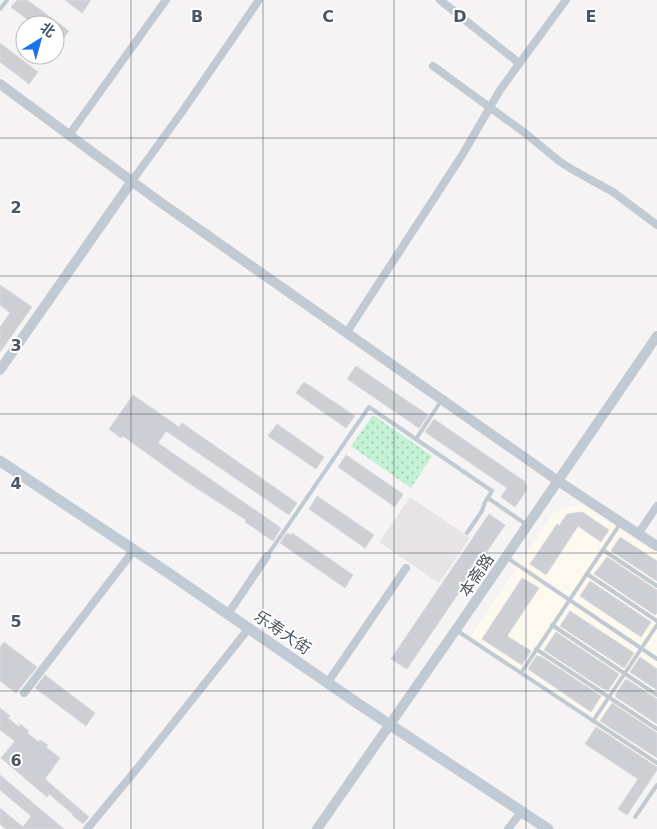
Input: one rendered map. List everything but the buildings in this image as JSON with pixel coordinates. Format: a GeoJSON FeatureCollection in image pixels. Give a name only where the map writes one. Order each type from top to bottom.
{"type":"FeatureCollection","features":[{"type":"Feature","properties":{"kind":"main road","name":"乐寿大街"},"geometry":{"type":"LineString","coordinates":[[0,461],[548,829]]}},
{"type":"Feature","properties":{"kind":"street"},"geometry":{"type":"LineString","coordinates":[[69,135],[166,0]]}},
{"type":"Feature","properties":{"kind":"street"},"geometry":{"type":"LineString","coordinates":[[0,370],[259,0]]}},
{"type":"Feature","properties":{"kind":"street"},"geometry":{"type":"LineString","coordinates":[[440,0],[519,63]]}},
{"type":"Feature","properties":{"kind":"street"},"geometry":{"type":"LineString","coordinates":[[347,332],[462,157],[500,90],[566,0]]}},
{"type":"Feature","properties":{"kind":"street"},"geometry":{"type":"LineString","coordinates":[[433,66],[525,133],[559,161],[613,192],[657,225]]}},
{"type":"Feature","properties":{"kind":"street"},"geometry":{"type":"LineString","coordinates":[[0,84],[132,181],[443,400],[657,546]]}},
{"type":"Feature","properties":{"kind":"street","name":"本斋路"},"geometry":{"type":"LineString","coordinates":[[317,829],[528,526],[657,336]]}},
{"type":"Feature","properties":{"kind":"street"},"geometry":{"type":"LineString","coordinates":[[638,534],[657,506]]}},
{"type":"Feature","properties":{"kind":"street"},"geometry":{"type":"LineString","coordinates":[[24,693],[134,550]]}},
{"type":"Feature","properties":{"kind":"street"},"geometry":{"type":"LineString","coordinates":[[228,614],[267,556]]}},
{"type":"Feature","properties":{"kind":"street"},"geometry":{"type":"LineString","coordinates":[[328,682],[406,568]]}},
{"type":"Feature","properties":{"kind":"street"},"geometry":{"type":"LineString","coordinates":[[87,829],[249,628]]}},
{"type":"Feature","properties":{"kind":"street"},"geometry":{"type":"LineString","coordinates":[[508,829],[522,812]]}},
{"type":"Feature","properties":{"kind":"lane"},"geometry":{"type":"LineString","coordinates":[[0,9],[7,0]]}},
{"type":"Feature","properties":{"kind":"lane"},"geometry":{"type":"LineString","coordinates":[[416,439],[443,400]]}},
{"type":"Feature","properties":{"kind":"lane"},"geometry":{"type":"LineString","coordinates":[[267,556],[368,407],[492,491],[467,533]]}},
{"type":"Feature","properties":{"kind":"lane"},"geometry":{"type":"LineString","coordinates":[[488,498],[528,526]]}},
{"type":"Feature","properties":{"kind":"lane"},"geometry":{"type":"LineString","coordinates":[[520,673],[621,522]]}},
{"type":"Feature","properties":{"kind":"lane"},"geometry":{"type":"LineString","coordinates":[[603,550],[657,586]]}},
{"type":"Feature","properties":{"kind":"lane"},"geometry":{"type":"LineString","coordinates":[[506,557],[657,658]]}},
{"type":"Feature","properties":{"kind":"lane"},"geometry":{"type":"LineString","coordinates":[[587,574],[657,621]]}},
{"type":"Feature","properties":{"kind":"lane"},"geometry":{"type":"LineString","coordinates":[[552,625],[657,695]]}},
{"type":"Feature","properties":{"kind":"lane"},"geometry":{"type":"LineString","coordinates":[[593,721],[657,625]]}},
{"type":"Feature","properties":{"kind":"lane"},"geometry":{"type":"LineString","coordinates":[[456,630],[657,763]]}},
{"type":"Feature","properties":{"kind":"lane"},"geometry":{"type":"LineString","coordinates":[[536,649],[657,729]]}},
{"type":"Feature","properties":{"kind":"lane"},"geometry":{"type":"LineString","coordinates":[[635,817],[657,785]]}},
{"type":"Feature","properties":{"kind":"shaded area"},"geometry":{"type":"Polygon","coordinates":[[[410,497],[470,538],[439,583],[379,542],[410,497]]]}},
{"type":"Feature","properties":{"kind":"shaded area"},"geometry":{"type":"Polygon","coordinates":[[[581,504],[657,554],[657,766],[468,640],[554,512],[581,504]]]}},
{"type":"Feature","properties":{"kind":"green space"},"geometry":{"type":"Polygon","coordinates":[[[373,415],[432,456],[411,488],[351,446],[373,415]]]}}]}
